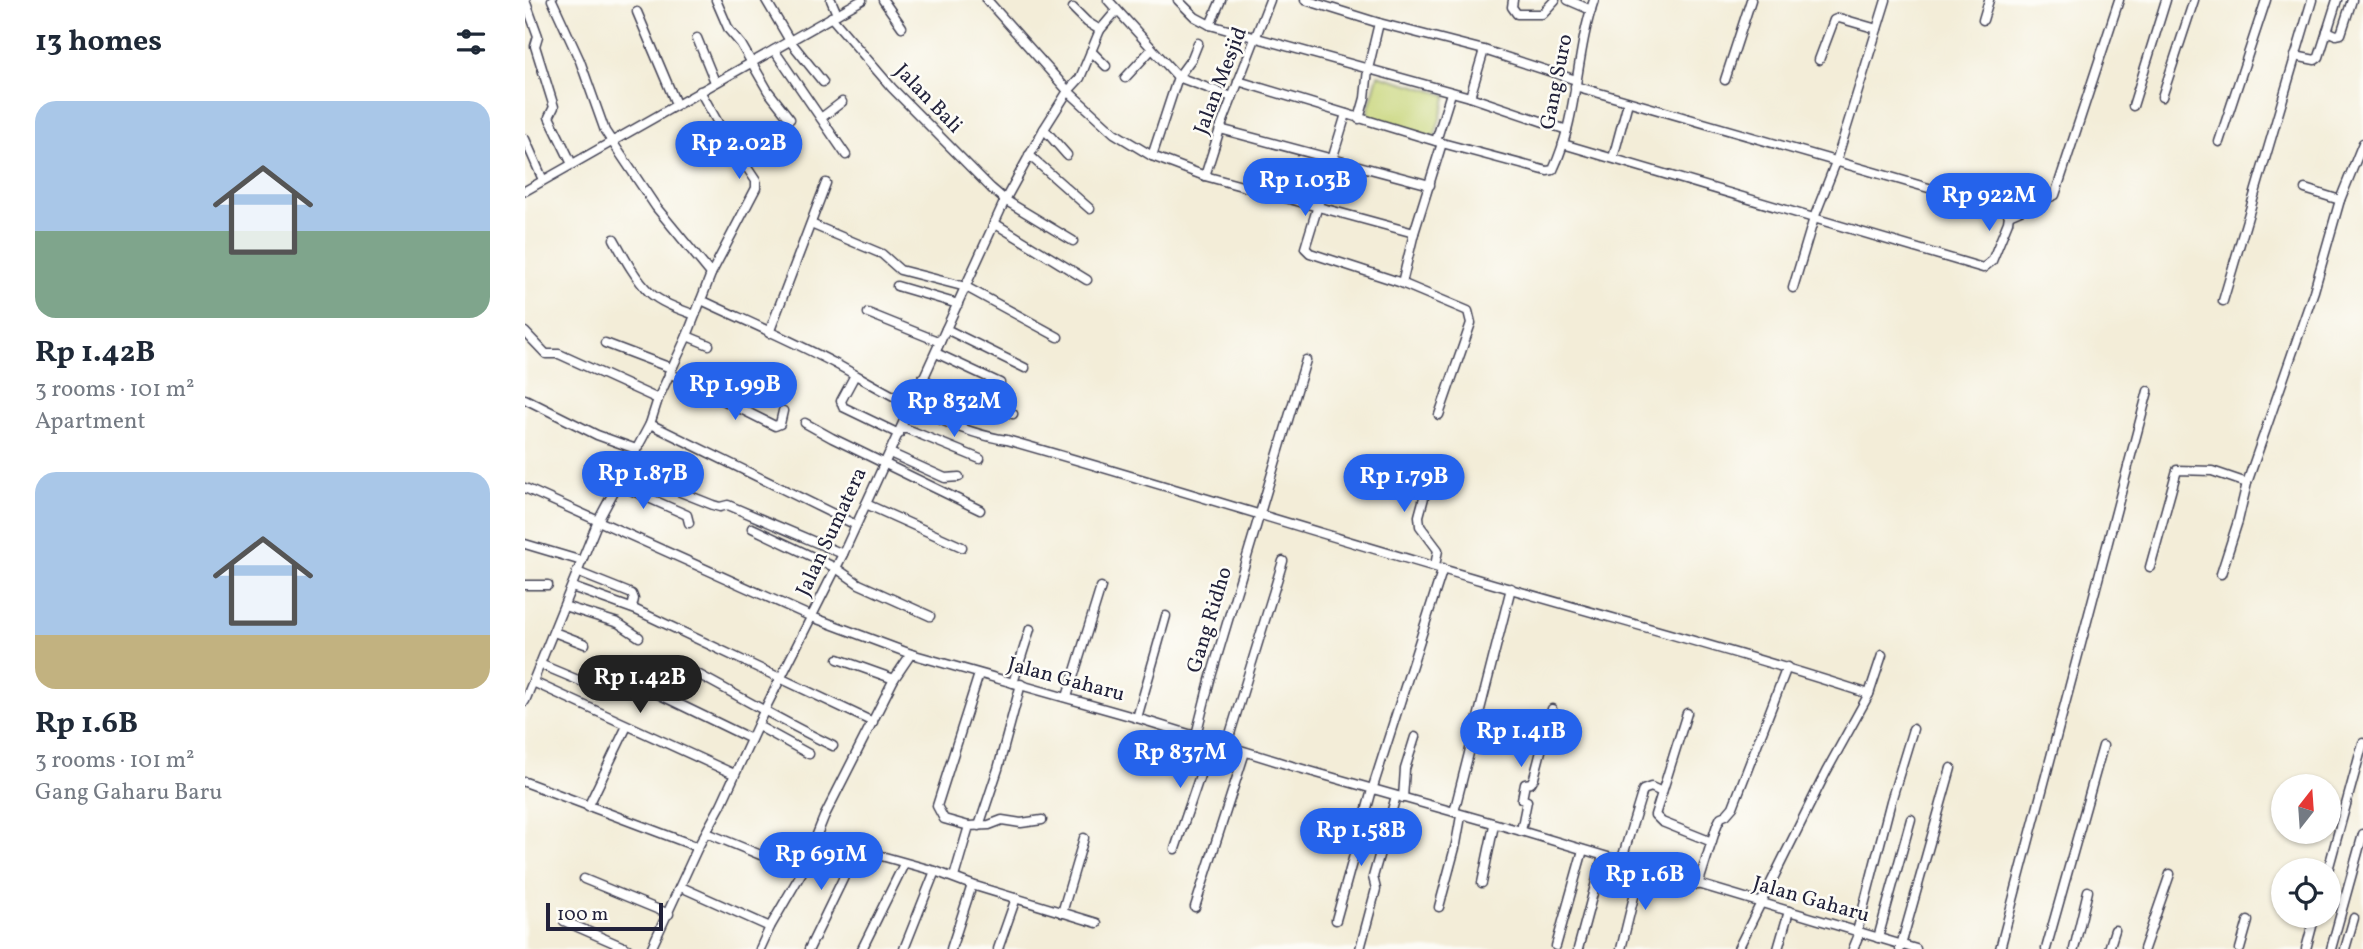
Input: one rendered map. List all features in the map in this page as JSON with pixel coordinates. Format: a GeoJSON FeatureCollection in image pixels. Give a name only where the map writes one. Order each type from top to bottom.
{"type":"FeatureCollection","features":[{"type":"Feature","properties":{"kind":"street"},"geometry":{"type":"LineString","coordinates":[[536,0],[526,2],[538,36],[535,46],[554,107],[549,117],[572,164]]}},
{"type":"Feature","properties":{"kind":"street"},"geometry":{"type":"LineString","coordinates":[[552,0],[580,61],[605,131],[656,207],[711,274]]}},
{"type":"Feature","properties":{"kind":"street"},"geometry":{"type":"LineString","coordinates":[[716,0],[729,30],[741,44],[768,91],[790,118]]}},
{"type":"Feature","properties":{"kind":"street"},"geometry":{"type":"LineString","coordinates":[[766,0],[790,41],[823,82]]}},
{"type":"Feature","properties":{"kind":"street","name":"Jalan Bali"},"geometry":{"type":"LineString","coordinates":[[831,0],[834,16],[892,88],[1005,200],[1073,241]]}},
{"type":"Feature","properties":{"kind":"street"},"geometry":{"type":"LineString","coordinates":[[525,191],[862,0]]}},
{"type":"Feature","properties":{"kind":"street"},"geometry":{"type":"LineString","coordinates":[[883,0],[902,26]]}},
{"type":"Feature","properties":{"kind":"street"},"geometry":{"type":"LineString","coordinates":[[987,0],[1068,91],[1114,133],[1152,156],[1205,176],[1414,233]]}},
{"type":"Feature","properties":{"kind":"street"},"geometry":{"type":"LineString","coordinates":[[1108,0],[1178,77],[1232,97]]}},
{"type":"Feature","properties":{"kind":"street"},"geometry":{"type":"LineString","coordinates":[[1178,0],[1195,17],[1210,25],[1470,97],[1567,130]]}},
{"type":"Feature","properties":{"kind":"street"},"geometry":{"type":"LineString","coordinates":[[1210,25],[1221,0]]}},
{"type":"Feature","properties":{"kind":"street","name":"Jalan Mesjid"},"geometry":{"type":"LineString","coordinates":[[1205,176],[1220,129],[1270,0]]}},
{"type":"Feature","properties":{"kind":"street"},"geometry":{"type":"LineString","coordinates":[[1305,0],[1379,23],[1484,50],[1628,102],[2005,210],[2009,215]]}},
{"type":"Feature","properties":{"kind":"street"},"geometry":{"type":"LineString","coordinates":[[1513,0],[1512,7],[1517,14],[1523,15],[1542,14],[1555,0]]}},
{"type":"Feature","properties":{"kind":"street"},"geometry":{"type":"LineString","coordinates":[[1567,0],[1591,10]]}},
{"type":"Feature","properties":{"kind":"street","name":"Gang Suro"},"geometry":{"type":"LineString","coordinates":[[1439,142],[1547,171],[1553,170],[1567,130],[1582,41],[1594,0]]}},
{"type":"Feature","properties":{"kind":"street"},"geometry":{"type":"LineString","coordinates":[[1725,80],[1751,0]]}},
{"type":"Feature","properties":{"kind":"street"},"geometry":{"type":"LineString","coordinates":[[1793,288],[1814,218],[1836,162],[1886,0]]}},
{"type":"Feature","properties":{"kind":"street"},"geometry":{"type":"LineString","coordinates":[[1983,20],[1989,0]]}},
{"type":"Feature","properties":{"kind":"street"},"geometry":{"type":"LineString","coordinates":[[2009,215],[2055,195],[2119,0]]}},
{"type":"Feature","properties":{"kind":"street"},"geometry":{"type":"LineString","coordinates":[[2133,106],[2166,0]]}},
{"type":"Feature","properties":{"kind":"street"},"geometry":{"type":"LineString","coordinates":[[2162,97],[2194,0]]}},
{"type":"Feature","properties":{"kind":"street"},"geometry":{"type":"LineString","coordinates":[[2219,142],[2266,0]]}},
{"type":"Feature","properties":{"kind":"street"},"geometry":{"type":"LineString","coordinates":[[2223,301],[2312,0]]}},
{"type":"Feature","properties":{"kind":"street"},"geometry":{"type":"LineString","coordinates":[[2295,56],[2315,60],[2319,57],[2337,0]]}},
{"type":"Feature","properties":{"kind":"street"},"geometry":{"type":"LineString","coordinates":[[2326,31],[2341,34],[2352,0]]}},
{"type":"Feature","properties":{"kind":"street"},"geometry":{"type":"LineString","coordinates":[[1073,8],[1100,30]]}},
{"type":"Feature","properties":{"kind":"street","name":"Jalan Sumatera"},"geometry":{"type":"LineString","coordinates":[[651,949],[765,709],[843,554],[1005,200],[1044,129],[1068,91],[1080,78],[1100,30],[1117,10]]}},
{"type":"Feature","properties":{"kind":"street"},"geometry":{"type":"LineString","coordinates":[[637,12],[676,104]]}},
{"type":"Feature","properties":{"kind":"street"},"geometry":{"type":"LineString","coordinates":[[1819,60],[1834,20],[1839,18],[1877,29]]}},
{"type":"Feature","properties":{"kind":"street"},"geometry":{"type":"LineString","coordinates":[[1359,119],[1366,98],[1368,69],[1379,23]]}},
{"type":"Feature","properties":{"kind":"street"},"geometry":{"type":"LineString","coordinates":[[697,38],[715,82]]}},
{"type":"Feature","properties":{"kind":"street"},"geometry":{"type":"LineString","coordinates":[[1152,156],[1178,77],[1192,58],[1198,43]]}},
{"type":"Feature","properties":{"kind":"street"},"geometry":{"type":"LineString","coordinates":[[1125,78],[1152,49]]}},
{"type":"Feature","properties":{"kind":"street"},"geometry":{"type":"LineString","coordinates":[[774,50],[846,155]]}},
{"type":"Feature","properties":{"kind":"street"},"geometry":{"type":"LineString","coordinates":[[1470,97],[1484,50]]}},
{"type":"Feature","properties":{"kind":"street"},"geometry":{"type":"LineString","coordinates":[[1091,51],[1106,66]]}},
{"type":"Feature","properties":{"kind":"street"},"geometry":{"type":"LineString","coordinates":[[1238,81],[1439,142]]}},
{"type":"Feature","properties":{"kind":"street"},"geometry":{"type":"LineString","coordinates":[[525,701],[542,665],[598,521],[650,424],[658,398],[687,336],[711,274],[756,188],[756,181],[700,91]]}},
{"type":"Feature","properties":{"kind":"street"},"geometry":{"type":"LineString","coordinates":[[1402,283],[1414,233],[1430,185],[1451,93]]}},
{"type":"Feature","properties":{"kind":"street"},"geometry":{"type":"LineString","coordinates":[[821,118],[842,102]]}},
{"type":"Feature","properties":{"kind":"street"},"geometry":{"type":"LineString","coordinates":[[1613,158],[1628,102]]}},
{"type":"Feature","properties":{"kind":"street"},"geometry":{"type":"LineString","coordinates":[[1346,114],[1305,248],[1310,253],[1402,283],[1468,311],[1471,316],[1465,340],[1439,415]]}},
{"type":"Feature","properties":{"kind":"street"},"geometry":{"type":"LineString","coordinates":[[1044,129],[1067,155]]}},
{"type":"Feature","properties":{"kind":"street"},"geometry":{"type":"LineString","coordinates":[[1220,129],[1430,185]]}},
{"type":"Feature","properties":{"kind":"street"},"geometry":{"type":"LineString","coordinates":[[525,139],[543,180]]}},
{"type":"Feature","properties":{"kind":"street"},"geometry":{"type":"LineString","coordinates":[[2221,574],[2247,483],[2314,291],[2340,201],[2363,142]]}},
{"type":"Feature","properties":{"kind":"street"},"geometry":{"type":"LineString","coordinates":[[1563,144],[1983,268],[1992,261],[2005,232],[2009,215]]}},
{"type":"Feature","properties":{"kind":"street"},"geometry":{"type":"LineString","coordinates":[[1029,155],[1090,209]]}},
{"type":"Feature","properties":{"kind":"street"},"geometry":{"type":"LineString","coordinates":[[769,332],[826,183]]}},
{"type":"Feature","properties":{"kind":"street"},"geometry":{"type":"LineString","coordinates":[[2305,190],[2340,201]]}},
{"type":"Feature","properties":{"kind":"street"},"geometry":{"type":"LineString","coordinates":[[994,223],[1087,280]]}},
{"type":"Feature","properties":{"kind":"street"},"geometry":{"type":"LineString","coordinates":[[811,224],[882,254],[900,270],[966,287],[1058,337]]}},
{"type":"Feature","properties":{"kind":"street"},"geometry":{"type":"LineString","coordinates":[[614,239],[649,291],[664,302],[695,315]]}},
{"type":"Feature","properties":{"kind":"street"},"geometry":{"type":"LineString","coordinates":[[897,286],[958,304]]}},
{"type":"Feature","properties":{"kind":"street"},"geometry":{"type":"LineString","coordinates":[[701,300],[855,375],[910,405],[984,437],[1007,440],[1787,667],[1869,694]]}},
{"type":"Feature","properties":{"kind":"street"},"geometry":{"type":"LineString","coordinates":[[868,313],[940,342]]}},
{"type":"Feature","properties":{"kind":"street"},"geometry":{"type":"LineString","coordinates":[[946,330],[1025,368]]}},
{"type":"Feature","properties":{"kind":"street"},"geometry":{"type":"LineString","coordinates":[[525,332],[546,354],[559,354],[658,398]]}},
{"type":"Feature","properties":{"kind":"street"},"geometry":{"type":"LineString","coordinates":[[687,336],[709,345]]}},
{"type":"Feature","properties":{"kind":"street"},"geometry":{"type":"LineString","coordinates":[[605,343],[670,370],[775,426],[780,424],[783,411]]}},
{"type":"Feature","properties":{"kind":"street"},"geometry":{"type":"LineString","coordinates":[[936,353],[1000,383]]}},
{"type":"Feature","properties":{"kind":"street","name":"Gang Ridho"},"geometry":{"type":"LineString","coordinates":[[1196,735],[1306,360]]}},
{"type":"Feature","properties":{"kind":"street"},"geometry":{"type":"LineString","coordinates":[[855,375],[841,401],[843,407],[900,431],[908,429],[980,459]]}},
{"type":"Feature","properties":{"kind":"street"},"geometry":{"type":"LineString","coordinates":[[922,377],[971,406],[979,399],[984,399],[1013,414]]}},
{"type":"Feature","properties":{"kind":"street"},"geometry":{"type":"LineString","coordinates":[[2000,949],[2148,391]]}},
{"type":"Feature","properties":{"kind":"street"},"geometry":{"type":"LineString","coordinates":[[525,399],[597,435],[636,449]]}},
{"type":"Feature","properties":{"kind":"street"},"geometry":{"type":"LineString","coordinates":[[806,423],[980,510]]}},
{"type":"Feature","properties":{"kind":"street"},"geometry":{"type":"LineString","coordinates":[[650,424],[856,526]]}},
{"type":"Feature","properties":{"kind":"street"},"geometry":{"type":"LineString","coordinates":[[890,453],[945,478],[959,477]]}},
{"type":"Feature","properties":{"kind":"street"},"geometry":{"type":"LineString","coordinates":[[1336,920],[1439,567],[1438,551],[1422,530],[1419,516],[1432,468]]}},
{"type":"Feature","properties":{"kind":"street"},"geometry":{"type":"LineString","coordinates":[[625,470],[713,505],[728,505],[843,554]]}},
{"type":"Feature","properties":{"kind":"street"},"geometry":{"type":"LineString","coordinates":[[2150,567],[2177,470],[2213,471],[2247,483]]}},
{"type":"Feature","properties":{"kind":"street"},"geometry":{"type":"LineString","coordinates":[[617,484],[687,515],[689,523]]}},
{"type":"Feature","properties":{"kind":"street","name":"Jalan Gaharu"},"geometry":{"type":"LineString","coordinates":[[525,488],[812,617],[911,654],[1067,697],[1372,790],[1521,831],[1901,947],[1916,949]]}},
{"type":"Feature","properties":{"kind":"street"},"geometry":{"type":"LineString","coordinates":[[866,504],[962,547]]}},
{"type":"Feature","properties":{"kind":"street"},"geometry":{"type":"LineString","coordinates":[[752,528],[836,568],[859,584],[930,616]]}},
{"type":"Feature","properties":{"kind":"street"},"geometry":{"type":"LineString","coordinates":[[525,544],[582,561]]}},
{"type":"Feature","properties":{"kind":"street"},"geometry":{"type":"LineString","coordinates":[[1227,744],[1283,561]]}},
{"type":"Feature","properties":{"kind":"street"},"geometry":{"type":"LineString","coordinates":[[577,572],[632,594],[632,608]]}},
{"type":"Feature","properties":{"kind":"street"},"geometry":{"type":"LineString","coordinates":[[525,585],[548,585]]}},
{"type":"Feature","properties":{"kind":"street"},"geometry":{"type":"LineString","coordinates":[[572,587],[632,608],[873,722]]}},
{"type":"Feature","properties":{"kind":"street"},"geometry":{"type":"LineString","coordinates":[[1067,697],[1101,587]]}},
{"type":"Feature","properties":{"kind":"street"},"geometry":{"type":"LineString","coordinates":[[1439,907],[1457,844],[1458,814],[1511,588]]}},
{"type":"Feature","properties":{"kind":"street"},"geometry":{"type":"LineString","coordinates":[[601,617],[608,600]]}},
{"type":"Feature","properties":{"kind":"street"},"geometry":{"type":"LineString","coordinates":[[564,606],[618,623],[639,637]]}},
{"type":"Feature","properties":{"kind":"street"},"geometry":{"type":"LineString","coordinates":[[1137,718],[1166,616]]}},
{"type":"Feature","properties":{"kind":"street"},"geometry":{"type":"LineString","coordinates":[[979,826],[998,769],[1030,629]]}},
{"type":"Feature","properties":{"kind":"street"},"geometry":{"type":"LineString","coordinates":[[554,632],[585,644]]}},
{"type":"Feature","properties":{"kind":"street"},"geometry":{"type":"LineString","coordinates":[[760,949],[801,872],[824,817],[894,679],[911,654]]}},
{"type":"Feature","properties":{"kind":"street"},"geometry":{"type":"LineString","coordinates":[[1738,949],[1826,772],[1869,694],[1882,655]]}},
{"type":"Feature","properties":{"kind":"street"},"geometry":{"type":"LineString","coordinates":[[838,659],[894,679]]}},
{"type":"Feature","properties":{"kind":"street"},"geometry":{"type":"LineString","coordinates":[[542,665],[597,688]]}},
{"type":"Feature","properties":{"kind":"street"},"geometry":{"type":"LineString","coordinates":[[1698,885],[1721,817],[1733,807],[1787,667]]}},
{"type":"Feature","properties":{"kind":"street"},"geometry":{"type":"LineString","coordinates":[[692,671],[765,709],[787,724],[833,746]]}},
{"type":"Feature","properties":{"kind":"street"},"geometry":{"type":"LineString","coordinates":[[979,674],[937,806],[944,819],[969,826],[1002,820],[1021,823],[1042,820]]}},
{"type":"Feature","properties":{"kind":"street"},"geometry":{"type":"LineString","coordinates":[[533,682],[734,774]]}},
{"type":"Feature","properties":{"kind":"street"},"geometry":{"type":"LineString","coordinates":[[656,693],[751,739]]}},
{"type":"Feature","properties":{"kind":"street"},"geometry":{"type":"LineString","coordinates":[[1521,831],[1527,801],[1522,799],[1523,791],[1525,784],[1531,783],[1534,778],[1552,709]]}},
{"type":"Feature","properties":{"kind":"street"},"geometry":{"type":"LineString","coordinates":[[1687,713],[1655,815],[1657,820],[1712,842]]}},
{"type":"Feature","properties":{"kind":"street"},"geometry":{"type":"LineString","coordinates":[[588,807],[627,726]]}},
{"type":"Feature","properties":{"kind":"street"},"geometry":{"type":"LineString","coordinates":[[758,726],[809,754]]}},
{"type":"Feature","properties":{"kind":"street"},"geometry":{"type":"LineString","coordinates":[[1853,949],[1891,801],[1913,729]]}},
{"type":"Feature","properties":{"kind":"street"},"geometry":{"type":"LineString","coordinates":[[1360,949],[1376,889],[1373,877],[1400,797],[1415,737]]}},
{"type":"Feature","properties":{"kind":"street"},"geometry":{"type":"LineString","coordinates":[[1175,849],[1212,740]]}},
{"type":"Feature","properties":{"kind":"street"},"geometry":{"type":"LineString","coordinates":[[2331,858],[2363,743]]}},
{"type":"Feature","properties":{"kind":"street"},"geometry":{"type":"LineString","coordinates":[[2046,949],[2103,746]]}},
{"type":"Feature","properties":{"kind":"street"},"geometry":{"type":"LineString","coordinates":[[1195,906],[1245,752]]}},
{"type":"Feature","properties":{"kind":"street"},"geometry":{"type":"LineString","coordinates":[[1901,947],[1951,768]]}},
{"type":"Feature","properties":{"kind":"street"},"geometry":{"type":"LineString","coordinates":[[525,782],[698,847]]}},
{"type":"Feature","properties":{"kind":"street"},"geometry":{"type":"LineString","coordinates":[[1621,862],[1643,790],[1651,787],[1662,792]]}},
{"type":"Feature","properties":{"kind":"street"},"geometry":{"type":"LineString","coordinates":[[1878,938],[1911,819]]}},
{"type":"Feature","properties":{"kind":"street"},"geometry":{"type":"LineString","coordinates":[[1482,883],[1494,825]]}},
{"type":"Feature","properties":{"kind":"street"},"geometry":{"type":"LineString","coordinates":[[954,877],[969,826]]}},
{"type":"Feature","properties":{"kind":"street"},"geometry":{"type":"LineString","coordinates":[[707,833],[801,872]]}},
{"type":"Feature","properties":{"kind":"street"},"geometry":{"type":"LineString","coordinates":[[2331,949],[2363,834]]}},
{"type":"Feature","properties":{"kind":"street"},"geometry":{"type":"LineString","coordinates":[[817,838],[935,871],[972,886],[1097,923]]}},
{"type":"Feature","properties":{"kind":"street"},"geometry":{"type":"LineString","coordinates":[[1062,913],[1084,838]]}},
{"type":"Feature","properties":{"kind":"street"},"geometry":{"type":"LineString","coordinates":[[809,949],[857,850]]}},
{"type":"Feature","properties":{"kind":"street"},"geometry":{"type":"LineString","coordinates":[[1556,946],[1583,850]]}},
{"type":"Feature","properties":{"kind":"street"},"geometry":{"type":"LineString","coordinates":[[1578,949],[1603,856]]}},
{"type":"Feature","properties":{"kind":"street"},"geometry":{"type":"LineString","coordinates":[[862,949],[904,864]]}},
{"type":"Feature","properties":{"kind":"street"},"geometry":{"type":"LineString","coordinates":[[1621,949],[1641,868]]}},
{"type":"Feature","properties":{"kind":"street"},"geometry":{"type":"LineString","coordinates":[[904,949],[935,871]]}},
{"type":"Feature","properties":{"kind":"street"},"geometry":{"type":"LineString","coordinates":[[2144,949],[2170,874]]}},
{"type":"Feature","properties":{"kind":"street"},"geometry":{"type":"LineString","coordinates":[[583,879],[669,914]]}},
{"type":"Feature","properties":{"kind":"street"},"geometry":{"type":"LineString","coordinates":[[951,949],[972,886]]}},
{"type":"Feature","properties":{"kind":"street"},"geometry":{"type":"LineString","coordinates":[[681,887],[770,927]]}},
{"type":"Feature","properties":{"kind":"street"},"geometry":{"type":"LineString","coordinates":[[2074,949],[2088,891]]}},
{"type":"Feature","properties":{"kind":"street"},"geometry":{"type":"LineString","coordinates":[[998,949],[1016,898]]}},
{"type":"Feature","properties":{"kind":"street"},"geometry":{"type":"LineString","coordinates":[[1778,949],[1789,911]]}},
{"type":"Feature","properties":{"kind":"street"},"geometry":{"type":"LineString","coordinates":[[2345,949],[2354,918]]}},
{"type":"Feature","properties":{"kind":"street"},"geometry":{"type":"LineString","coordinates":[[564,921],[628,949]]}},
{"type":"Feature","properties":{"kind":"street"},"geometry":{"type":"LineString","coordinates":[[2241,949],[2248,921]]}},
{"type":"Feature","properties":{"kind":"street"},"geometry":{"type":"LineString","coordinates":[[2306,949],[2312,928]]}},
{"type":"Feature","properties":{"kind":"street"},"geometry":{"type":"LineString","coordinates":[[2109,949],[2115,930]]}},
{"type":"Feature","properties":{"kind":"green space"},"geometry":{"type":"Polygon","coordinates":[[[1378,75],[1447,95],[1434,139],[1366,119],[1378,75]]]}}]}
